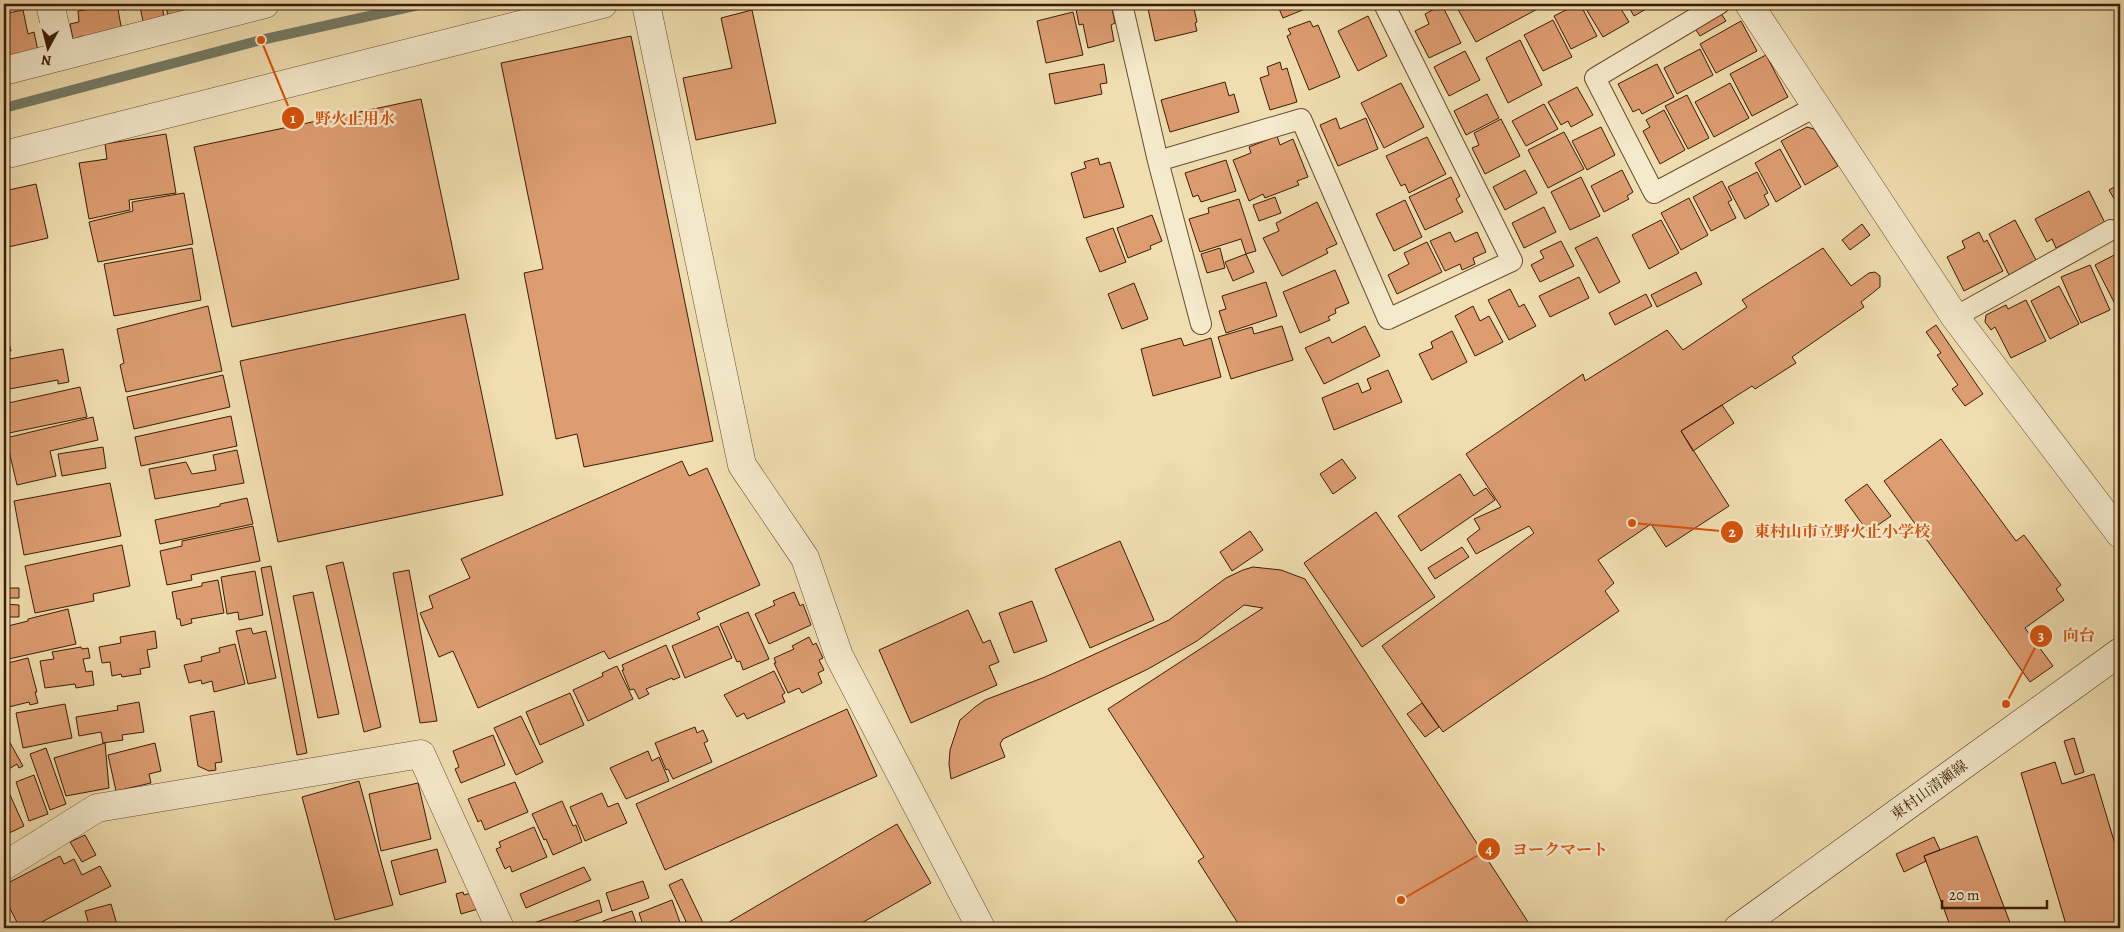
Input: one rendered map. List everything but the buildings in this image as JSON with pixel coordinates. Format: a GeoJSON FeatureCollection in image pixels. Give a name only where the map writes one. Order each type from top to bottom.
{"type":"FeatureCollection","features":[{"type":"Feature","properties":{"kind":"street"},"geometry":{"type":"LineString","coordinates":[[50,4],[62,56]]}},
{"type":"Feature","properties":{"kind":"street"},"geometry":{"type":"LineString","coordinates":[[4,71],[224,9],[264,4]]}},
{"type":"Feature","properties":{"kind":"street"},"geometry":{"type":"LineString","coordinates":[[4,155],[603,4]]}},
{"type":"Feature","properties":{"kind":"street"},"geometry":{"type":"LineString","coordinates":[[646,4],[742,465],[805,558],[839,656],[981,928]]}},
{"type":"Feature","properties":{"kind":"street"},"geometry":{"type":"LineString","coordinates":[[1749,4],[1956,317],[2120,534]]}},
{"type":"Feature","properties":{"kind":"street","name":"東村山清瀬線"},"geometry":{"type":"LineString","coordinates":[[1738,928],[2120,652]]}},
{"type":"Feature","properties":{"kind":"street"},"geometry":{"type":"LineString","coordinates":[[4,866],[97,808],[421,754],[500,928]]}},
{"type":"Feature","properties":{"kind":"lane"},"geometry":{"type":"LineString","coordinates":[[1122,4],[1158,161],[1201,324]]}},
{"type":"Feature","properties":{"kind":"lane"},"geometry":{"type":"LineString","coordinates":[[1158,161],[1301,119],[1388,319],[1512,262],[1384,4]]}},
{"type":"Feature","properties":{"kind":"lane"},"geometry":{"type":"LineString","coordinates":[[1719,4],[1595,78],[1654,193],[1817,106]]}},
{"type":"Feature","properties":{"kind":"lane"},"geometry":{"type":"LineString","coordinates":[[1956,317],[2111,230]]}},
{"type":"Feature","properties":{"kind":"waterway"},"geometry":{"type":"LineString","coordinates":[[4,108],[261,40],[423,4]]}},
{"type":"Feature","properties":{"kind":"place","name":"野火止用水"},"geometry":{"type":"Point","coordinates":[261,40]}},
{"type":"Feature","properties":{"kind":"place","name":"東村山市立野火止小学校"},"geometry":{"type":"Point","coordinates":[1632,523]}},
{"type":"Feature","properties":{"kind":"place","name":"向台"},"geometry":{"type":"Point","coordinates":[2006,704]}},
{"type":"Feature","properties":{"kind":"place","name":"ヨークマート"},"geometry":{"type":"Point","coordinates":[1401,900]}}]}
